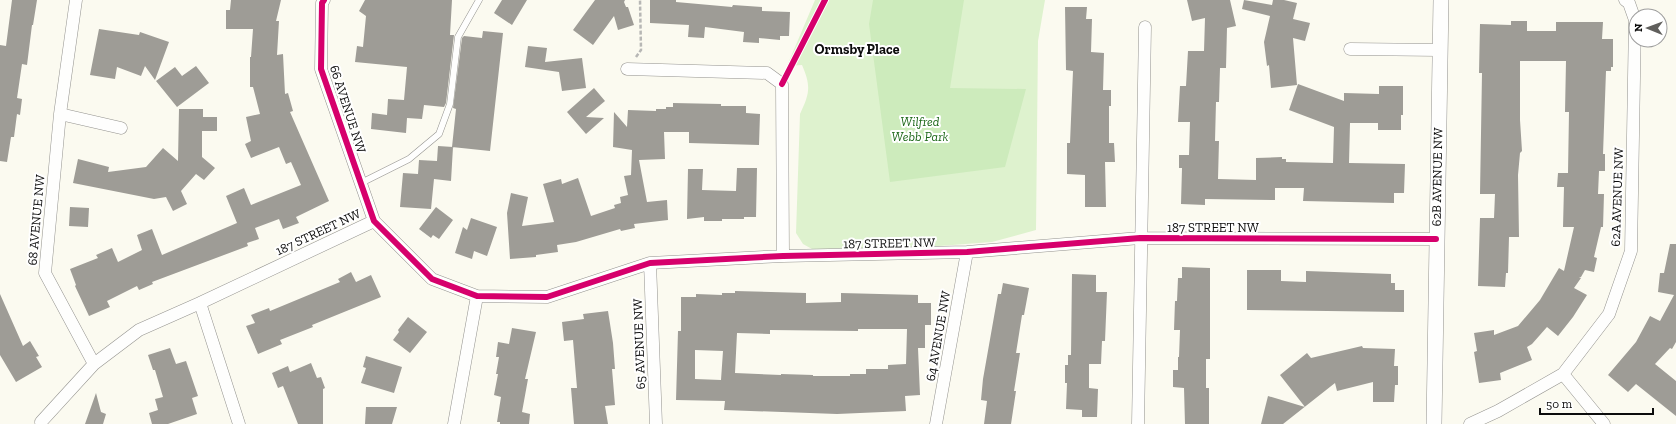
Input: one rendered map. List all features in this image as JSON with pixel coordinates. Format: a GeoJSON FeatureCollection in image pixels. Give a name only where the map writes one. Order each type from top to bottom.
{"type":"FeatureCollection","features":[{"type":"Feature","properties":{"kind":"street","name":"68 AVENUE NW"},"geometry":{"type":"LineString","coordinates":[[76,0],[60,114],[45,273],[94,364]]}},
{"type":"Feature","properties":{"kind":"street","name":"66 AVENUE NW"},"geometry":{"type":"LineString","coordinates":[[324,0],[322,3],[321,68],[374,221]]}},
{"type":"Feature","properties":{"kind":"street","name":"62B AVENUE NW"},"geometry":{"type":"LineString","coordinates":[[1434,424],[1441,0]]}},
{"type":"Feature","properties":{"kind":"street","name":"62A AVENUE NW"},"geometry":{"type":"LineString","coordinates":[[1563,374],[1610,314],[1631,251],[1635,20],[1627,2]]}},
{"type":"Feature","properties":{"kind":"street"},"geometry":{"type":"LineString","coordinates":[[1138,424],[1140,238],[1145,27]]}},
{"type":"Feature","properties":{"kind":"street"},"geometry":{"type":"LineString","coordinates":[[1350,49],[1440,50]]}},
{"type":"Feature","properties":{"kind":"street"},"geometry":{"type":"LineString","coordinates":[[627,69],[767,73],[782,84],[784,256]]}},
{"type":"Feature","properties":{"kind":"street"},"geometry":{"type":"LineString","coordinates":[[60,114],[121,128]]}},
{"type":"Feature","properties":{"kind":"street","name":"187 STREET NW"},"geometry":{"type":"LineString","coordinates":[[41,422],[94,364],[139,330],[374,221],[432,279],[477,296],[547,297],[650,263],[784,256],[967,252],[1140,238],[1436,239]]}},
{"type":"Feature","properties":{"kind":"street","name":"64 AVENUE NW"},"geometry":{"type":"LineString","coordinates":[[936,424],[967,252]]}},
{"type":"Feature","properties":{"kind":"street","name":"65 AVENUE NW"},"geometry":{"type":"LineString","coordinates":[[650,263],[656,424]]}},
{"type":"Feature","properties":{"kind":"street"},"geometry":{"type":"LineString","coordinates":[[454,424],[477,296]]}},
{"type":"Feature","properties":{"kind":"street"},"geometry":{"type":"LineString","coordinates":[[200,303],[239,424]]}},
{"type":"Feature","properties":{"kind":"street"},"geometry":{"type":"LineString","coordinates":[[1470,424],[1498,411],[1563,374],[1604,424]]}},
{"type":"Feature","properties":{"kind":"lane"},"geometry":{"type":"LineString","coordinates":[[361,183],[409,159],[439,134],[450,104],[458,37],[479,0]]}},
{"type":"Feature","properties":{"kind":"path"},"geometry":{"type":"LineString","coordinates":[[627,69],[641,50],[640,0]]}},
{"type":"Feature","properties":{"kind":"green space","name":"Wilfred Webb Park"},"geometry":{"type":"Polygon","coordinates":[[[815,0],[1045,0],[1038,41],[1036,230],[992,242],[926,247],[812,249],[803,244],[796,233],[800,114],[806,100],[808,84],[802,65],[787,66],[815,0]]]}},
{"type":"Feature","properties":{"kind":"green space"},"geometry":{"type":"Polygon","coordinates":[[[873,0],[964,0],[950,88],[1026,89],[1005,167],[890,182],[869,24],[873,0]]]}},
{"type":"Feature","properties":{"kind":"building"},"geometry":{"type":"Polygon","coordinates":[[[12,0],[37,0],[27,65],[22,64],[17,98],[22,99],[20,115],[17,114],[14,137],[11,137],[7,162],[0,161],[0,45],[6,46],[12,0]]]}},
{"type":"Feature","properties":{"kind":"building"},"geometry":{"type":"Polygon","coordinates":[[[231,0],[281,0],[276,21],[279,21],[277,55],[283,54],[285,94],[288,93],[293,111],[290,112],[329,201],[296,217],[299,223],[283,229],[279,219],[255,228],[259,239],[247,243],[248,246],[152,282],[153,284],[139,290],[137,286],[107,301],[110,307],[89,316],[75,286],[76,285],[70,269],[98,258],[96,255],[112,248],[118,262],[142,250],[137,235],[152,229],[162,255],[237,223],[226,196],[244,188],[251,205],[301,185],[291,162],[286,164],[279,147],[251,158],[245,144],[251,141],[246,117],[260,114],[253,87],[250,87],[250,57],[253,29],[226,29],[226,10],[230,10],[231,0]]]}},
{"type":"Feature","properties":{"kind":"building"},"geometry":{"type":"Polygon","coordinates":[[[365,0],[452,0],[450,35],[454,35],[446,103],[444,107],[424,105],[422,119],[407,118],[406,133],[371,129],[372,113],[387,115],[388,99],[404,100],[407,67],[355,62],[357,46],[363,47],[366,16],[359,11],[365,0]]]}},
{"type":"Feature","properties":{"kind":"building"},"geometry":{"type":"Polygon","coordinates":[[[502,0],[527,0],[512,25],[494,13],[502,0]]]}},
{"type":"Feature","properties":{"kind":"building"},"geometry":{"type":"Polygon","coordinates":[[[595,0],[625,0],[624,2],[626,7],[628,7],[634,25],[618,30],[614,16],[593,45],[573,30],[595,0]]]}},
{"type":"Feature","properties":{"kind":"building"},"geometry":{"type":"Polygon","coordinates":[[[650,0],[676,0],[676,2],[732,7],[733,5],[762,7],[762,11],[790,12],[789,36],[780,36],[780,40],[759,38],[759,43],[743,42],[744,32],[705,27],[704,38],[688,37],[689,25],[650,23],[650,0]]]}},
{"type":"Feature","properties":{"kind":"building"},"geometry":{"type":"Polygon","coordinates":[[[1187,0],[1230,0],[1236,26],[1227,28],[1226,68],[1220,68],[1219,102],[1216,102],[1215,141],[1219,141],[1218,179],[1256,180],[1256,158],[1282,157],[1282,159],[1286,159],[1286,162],[1333,163],[1334,127],[1289,110],[1298,84],[1344,101],[1344,93],[1379,94],[1379,86],[1403,86],[1403,115],[1401,115],[1401,130],[1378,130],[1378,123],[1350,123],[1349,163],[1405,164],[1404,193],[1394,193],[1394,203],[1303,201],[1304,188],[1275,188],[1275,200],[1205,199],[1205,205],[1181,204],[1182,168],[1179,168],[1179,155],[1189,155],[1190,122],[1178,122],[1180,86],[1186,86],[1188,51],[1204,51],[1205,18],[1192,21],[1187,0]]]}},
{"type":"Feature","properties":{"kind":"building"},"geometry":{"type":"Polygon","coordinates":[[[1244,0],[1272,5],[1273,0],[1284,0],[1297,3],[1293,19],[1310,23],[1305,41],[1293,38],[1297,85],[1271,88],[1269,65],[1267,66],[1264,42],[1270,16],[1242,9],[1244,0]]]}},
{"type":"Feature","properties":{"kind":"building"},"geometry":{"type":"Polygon","coordinates":[[[1065,7],[1087,7],[1086,19],[1092,19],[1091,52],[1104,53],[1103,90],[1111,90],[1111,106],[1109,106],[1109,143],[1114,143],[1115,162],[1105,162],[1106,207],[1085,207],[1085,175],[1067,174],[1067,143],[1070,143],[1073,71],[1066,70],[1065,7]]]}},
{"type":"Feature","properties":{"kind":"building"},"geometry":{"type":"Polygon","coordinates":[[[1511,21],[1527,21],[1527,31],[1556,31],[1556,22],[1603,22],[1602,39],[1613,39],[1613,67],[1611,67],[1611,71],[1606,71],[1603,154],[1605,154],[1605,171],[1599,171],[1598,194],[1604,194],[1603,227],[1601,227],[1594,257],[1597,258],[1594,272],[1585,270],[1581,277],[1579,277],[1581,278],[1574,288],[1587,295],[1573,317],[1558,336],[1547,327],[1532,344],[1527,347],[1532,360],[1500,373],[1501,380],[1479,383],[1474,352],[1477,351],[1474,333],[1494,330],[1494,335],[1518,326],[1540,300],[1559,268],[1564,271],[1574,227],[1563,227],[1564,187],[1557,187],[1558,173],[1568,173],[1569,112],[1565,112],[1566,61],[1520,61],[1520,120],[1522,151],[1520,153],[1518,175],[1519,237],[1509,237],[1508,273],[1506,273],[1505,287],[1478,286],[1480,218],[1494,218],[1495,194],[1480,194],[1482,73],[1479,73],[1480,24],[1511,25],[1511,21]]]}},
{"type":"Feature","properties":{"kind":"building"},"geometry":{"type":"Polygon","coordinates":[[[99,29],[139,35],[140,32],[169,42],[155,80],[145,66],[141,76],[117,67],[115,79],[90,75],[99,29]]]}},
{"type":"Feature","properties":{"kind":"building"},"geometry":{"type":"Polygon","coordinates":[[[483,31],[503,33],[490,151],[452,147],[456,109],[453,108],[462,38],[464,36],[482,38],[483,31]]]}},
{"type":"Feature","properties":{"kind":"building"},"geometry":{"type":"Polygon","coordinates":[[[528,46],[547,48],[545,62],[582,58],[586,88],[562,91],[559,72],[525,67],[528,46]]]}},
{"type":"Feature","properties":{"kind":"building"},"geometry":{"type":"Polygon","coordinates":[[[196,66],[209,83],[177,107],[156,81],[175,67],[182,76],[196,66]]]}},
{"type":"Feature","properties":{"kind":"building"},"geometry":{"type":"Polygon","coordinates":[[[594,88],[605,101],[586,117],[604,118],[586,134],[567,112],[594,88]]]}},
{"type":"Feature","properties":{"kind":"building"},"geometry":{"type":"Polygon","coordinates":[[[673,103],[746,106],[746,113],[760,114],[759,145],[689,143],[689,132],[664,132],[665,159],[639,160],[647,202],[667,200],[668,220],[634,224],[635,228],[621,231],[620,229],[576,242],[557,245],[558,252],[536,255],[536,257],[510,259],[507,213],[511,193],[528,197],[522,226],[554,222],[543,184],[561,179],[562,184],[578,178],[591,216],[615,208],[614,205],[621,203],[620,197],[628,195],[624,176],[631,175],[632,150],[613,147],[614,112],[627,127],[628,110],[656,111],[656,109],[673,107],[673,103]]]}},
{"type":"Feature","properties":{"kind":"building"},"geometry":{"type":"Polygon","coordinates":[[[179,109],[203,109],[203,117],[217,117],[217,131],[202,131],[202,157],[215,168],[204,180],[196,174],[181,191],[187,204],[173,211],[166,197],[154,199],[73,183],[78,159],[109,167],[108,172],[146,167],[163,148],[178,161],[179,109]]]}},
{"type":"Feature","properties":{"kind":"building"},"geometry":{"type":"Polygon","coordinates":[[[438,146],[453,147],[451,181],[434,179],[431,209],[400,207],[403,173],[418,174],[419,160],[437,161],[438,146]]]}},
{"type":"Feature","properties":{"kind":"building"},"geometry":{"type":"Polygon","coordinates":[[[737,168],[757,168],[756,217],[744,217],[744,219],[722,219],[722,221],[704,221],[704,217],[687,219],[688,169],[703,169],[702,190],[736,191],[737,168]]]}},
{"type":"Feature","properties":{"kind":"building"},"geometry":{"type":"Polygon","coordinates":[[[70,207],[89,208],[88,227],[69,226],[70,207]]]}},
{"type":"Feature","properties":{"kind":"building"},"geometry":{"type":"Polygon","coordinates":[[[436,207],[453,220],[439,239],[433,235],[431,238],[419,229],[436,207]]]}},
{"type":"Feature","properties":{"kind":"building"},"geometry":{"type":"Polygon","coordinates":[[[471,218],[497,227],[487,256],[474,251],[472,259],[455,253],[463,227],[467,230],[471,218]]]}},
{"type":"Feature","properties":{"kind":"building"},"geometry":{"type":"Polygon","coordinates":[[[1670,244],[1676,244],[1676,342],[1672,349],[1670,348],[1655,364],[1676,381],[1676,416],[1636,384],[1628,392],[1608,375],[1636,342],[1650,316],[1660,321],[1674,295],[1658,292],[1660,273],[1664,273],[1670,244]]]}},
{"type":"Feature","properties":{"kind":"building"},"geometry":{"type":"Polygon","coordinates":[[[1182,267],[1210,268],[1210,359],[1206,359],[1206,388],[1209,388],[1209,424],[1185,424],[1184,388],[1173,387],[1173,370],[1178,370],[1180,330],[1174,330],[1175,301],[1177,301],[1178,278],[1182,278],[1182,267]]]}},
{"type":"Feature","properties":{"kind":"building"},"geometry":{"type":"Polygon","coordinates":[[[1247,270],[1281,270],[1281,281],[1306,282],[1306,271],[1391,274],[1391,283],[1395,283],[1395,290],[1404,290],[1404,312],[1247,310],[1247,270]]]}},
{"type":"Feature","properties":{"kind":"building"},"geometry":{"type":"Polygon","coordinates":[[[351,272],[356,282],[371,275],[381,297],[312,325],[313,327],[280,340],[282,344],[258,354],[246,326],[255,323],[251,315],[269,308],[270,311],[340,282],[338,279],[351,272]]]}},
{"type":"Feature","properties":{"kind":"building"},"geometry":{"type":"Polygon","coordinates":[[[1072,274],[1096,275],[1096,292],[1107,292],[1105,341],[1102,341],[1101,364],[1089,364],[1089,388],[1098,389],[1097,417],[1082,417],[1082,410],[1066,409],[1067,383],[1065,383],[1065,365],[1068,365],[1068,355],[1071,355],[1072,274]]]}},
{"type":"Feature","properties":{"kind":"building"},"geometry":{"type":"Polygon","coordinates":[[[1003,283],[1029,288],[1024,315],[1022,315],[1016,353],[1020,353],[1014,391],[1016,391],[1011,424],[984,424],[987,401],[981,400],[983,379],[998,294],[1001,294],[1003,283]]]}},
{"type":"Feature","properties":{"kind":"building"},"geometry":{"type":"Polygon","coordinates":[[[735,291],[806,293],[806,303],[841,302],[841,293],[918,295],[918,303],[931,303],[931,325],[925,325],[925,348],[918,348],[920,395],[905,396],[906,411],[837,414],[724,410],[725,401],[676,400],[678,331],[681,331],[681,297],[696,297],[696,294],[722,295],[722,293],[735,293],[735,291]],[[858,329],[858,331],[770,330],[770,334],[737,333],[735,373],[850,376],[850,374],[866,374],[866,369],[888,369],[888,365],[906,364],[907,329],[858,329]],[[695,350],[695,379],[721,380],[723,351],[695,350]]]}},
{"type":"Feature","properties":{"kind":"building"},"geometry":{"type":"Polygon","coordinates":[[[0,294],[23,346],[30,341],[39,356],[36,357],[42,367],[16,382],[0,355],[0,294]]]}},
{"type":"Feature","properties":{"kind":"building"},"geometry":{"type":"Polygon","coordinates":[[[608,311],[615,369],[612,369],[615,405],[605,406],[608,424],[574,424],[571,388],[577,388],[573,340],[564,341],[562,322],[584,319],[583,314],[608,311]]]}},
{"type":"Feature","properties":{"kind":"building"},"geometry":{"type":"Polygon","coordinates":[[[408,317],[427,332],[410,353],[393,340],[399,332],[398,330],[408,317]]]}},
{"type":"Feature","properties":{"kind":"building"},"geometry":{"type":"Polygon","coordinates":[[[512,328],[536,332],[525,379],[528,379],[522,412],[530,414],[529,424],[500,424],[500,422],[497,422],[501,397],[494,395],[498,374],[496,374],[499,357],[496,357],[498,342],[509,344],[512,328]]]}},
{"type":"Feature","properties":{"kind":"building"},"geometry":{"type":"Polygon","coordinates":[[[1362,346],[1363,348],[1395,349],[1394,366],[1398,366],[1398,385],[1395,385],[1394,402],[1373,402],[1373,382],[1337,391],[1335,383],[1305,407],[1280,375],[1307,353],[1311,358],[1362,346]]]}},
{"type":"Feature","properties":{"kind":"building"},"geometry":{"type":"Polygon","coordinates":[[[170,348],[176,364],[186,361],[198,396],[192,398],[197,414],[168,424],[152,424],[149,413],[158,410],[155,399],[163,397],[155,370],[153,370],[148,355],[170,348]]]}},
{"type":"Feature","properties":{"kind":"building"},"geometry":{"type":"Polygon","coordinates":[[[366,356],[402,367],[394,393],[361,383],[366,368],[363,367],[366,356]]]}},
{"type":"Feature","properties":{"kind":"building"},"geometry":{"type":"Polygon","coordinates":[[[311,363],[317,378],[321,377],[325,388],[323,389],[323,424],[298,424],[283,386],[278,388],[272,373],[288,366],[290,372],[311,363]]]}},
{"type":"Feature","properties":{"kind":"building"},"geometry":{"type":"Polygon","coordinates":[[[96,393],[101,412],[106,414],[103,424],[85,424],[96,393]]]}},
{"type":"Feature","properties":{"kind":"building"},"geometry":{"type":"Polygon","coordinates":[[[1268,396],[1305,407],[1283,424],[1261,424],[1268,396]]]}},
{"type":"Feature","properties":{"kind":"building"},"geometry":{"type":"Polygon","coordinates":[[[366,407],[397,407],[392,424],[365,424],[366,407]]]}},
{"type":"Feature","properties":{"kind":"cycle path"},"geometry":{"type":"LineString","coordinates":[[324,0],[322,3],[321,69],[374,221],[432,279],[477,296],[547,297],[650,263],[783,256],[967,252],[1140,238],[1436,239]]}},
{"type":"Feature","properties":{"kind":"cycle path"},"geometry":{"type":"LineString","coordinates":[[782,84],[825,0]]}},
{"type":"Feature","properties":{"kind":"district","name":"Ormsby Place"},"geometry":{"type":"Point","coordinates":[857,49]}}]}
